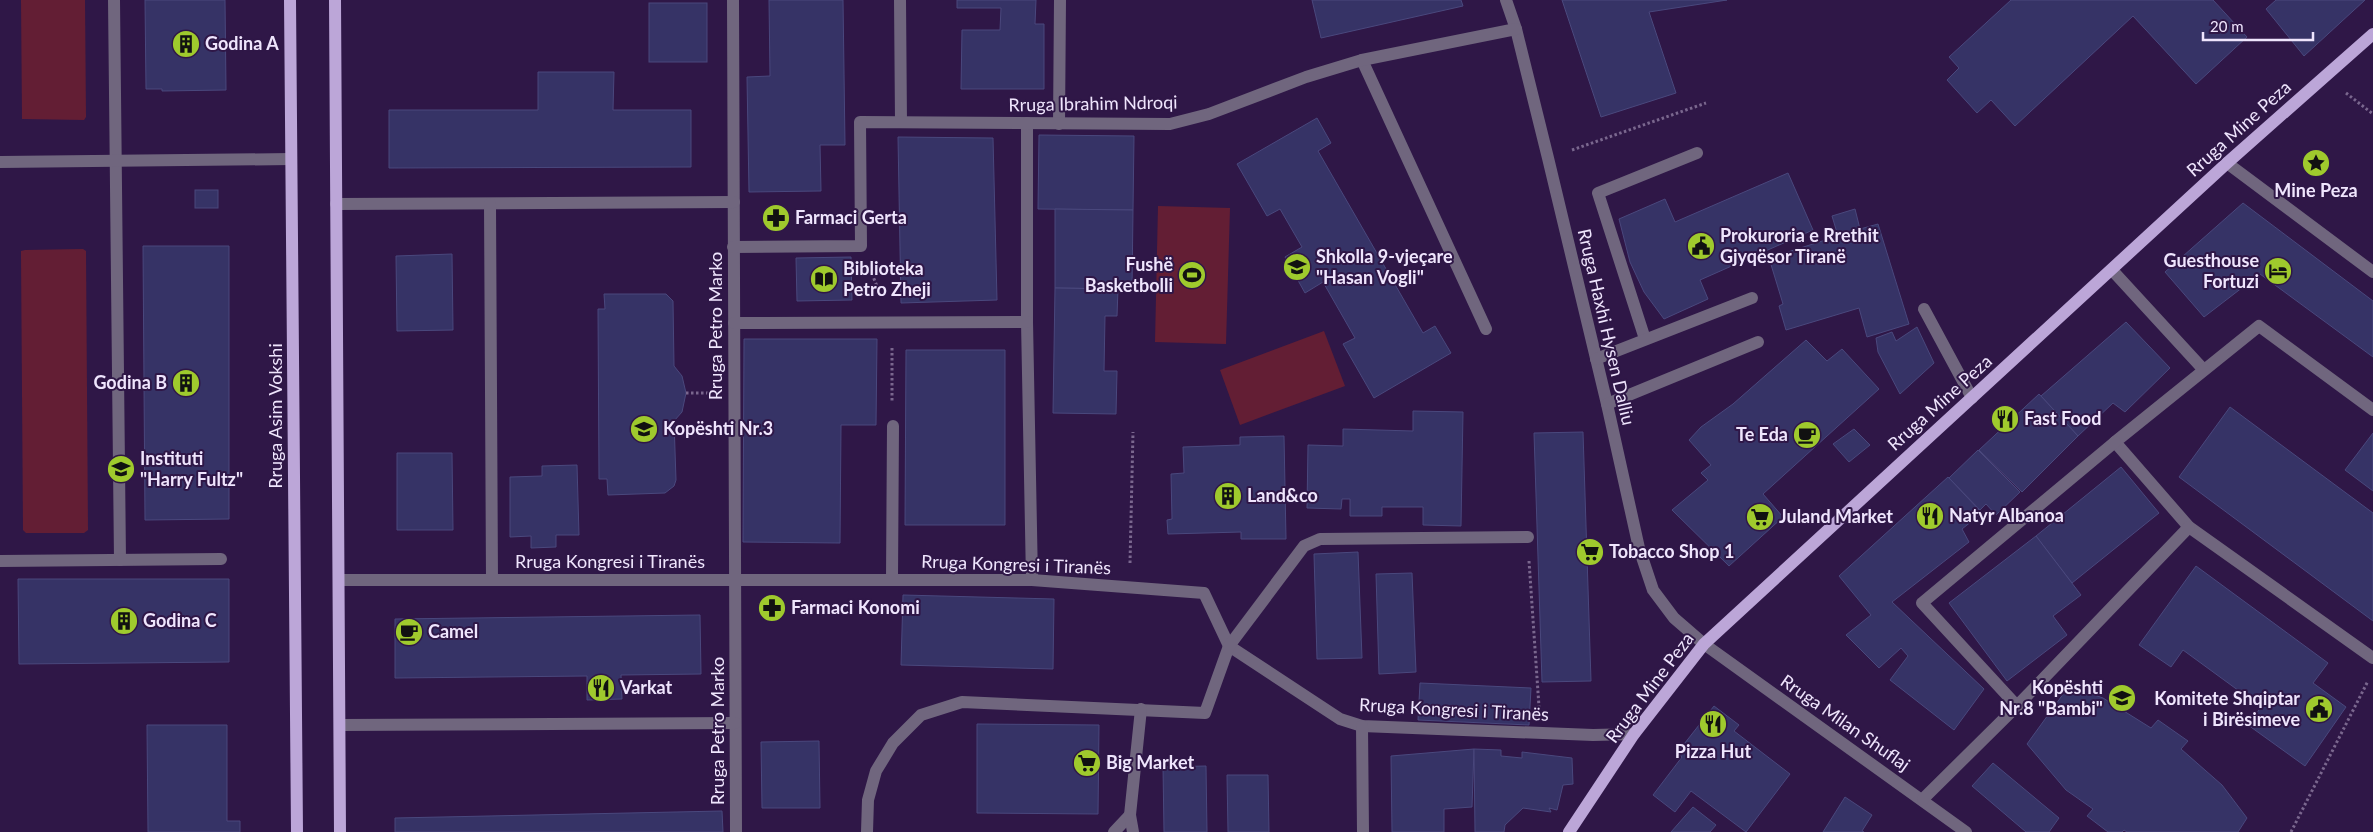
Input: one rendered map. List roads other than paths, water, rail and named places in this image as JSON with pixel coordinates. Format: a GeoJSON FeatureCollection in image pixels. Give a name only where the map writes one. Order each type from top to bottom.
{"type":"FeatureCollection","features":[{"type":"Feature","properties":{"kind":"main road","name":"Rruga Asim Vokshi"},"geometry":{"type":"LineString","coordinates":[[290,0],[297,832]]}},
{"type":"Feature","properties":{"kind":"main road"},"geometry":{"type":"LineString","coordinates":[[336,0],[340,832]]}},
{"type":"Feature","properties":{"kind":"main road","name":"Rruga Mine Peza"},"geometry":{"type":"LineString","coordinates":[[1569,832],[1634,734],[1704,644],[2227,162],[2373,34]]}},
{"type":"Feature","properties":{"kind":"street"},"geometry":{"type":"LineString","coordinates":[[114,0],[120,560]]}},
{"type":"Feature","properties":{"kind":"street","name":"Rruga Petro Marko"},"geometry":{"type":"LineString","coordinates":[[733,0],[736,832]]}},
{"type":"Feature","properties":{"kind":"street"},"geometry":{"type":"LineString","coordinates":[[900,0],[900,122]]}},
{"type":"Feature","properties":{"kind":"street"},"geometry":{"type":"LineString","coordinates":[[1059,124],[1060,0]]}},
{"type":"Feature","properties":{"kind":"street","name":"Rruga Haxhi Hysen Dalliu"},"geometry":{"type":"LineString","coordinates":[[1506,0],[1516,29],[1548,158],[1607,404],[1639,548],[1653,590],[1674,618],[1704,644]]}},
{"type":"Feature","properties":{"kind":"street","name":"Rruga Ibrahim Ndroqi"},"geometry":{"type":"LineString","coordinates":[[733,247],[861,246],[860,122],[1170,124],[1209,114],[1306,77],[1362,60],[1516,29]]}},
{"type":"Feature","properties":{"kind":"street"},"geometry":{"type":"LineString","coordinates":[[1362,60],[1486,329]]}},
{"type":"Feature","properties":{"kind":"street"},"geometry":{"type":"LineString","coordinates":[[1027,123],[1032,580]]}},
{"type":"Feature","properties":{"kind":"street"},"geometry":{"type":"LineString","coordinates":[[1645,339],[1598,193],[1697,153]]}},
{"type":"Feature","properties":{"kind":"street"},"geometry":{"type":"LineString","coordinates":[[0,162],[291,159]]}},
{"type":"Feature","properties":{"kind":"street"},"geometry":{"type":"LineString","coordinates":[[2227,162],[2373,272]]}},
{"type":"Feature","properties":{"kind":"street"},"geometry":{"type":"LineString","coordinates":[[336,204],[734,202]]}},
{"type":"Feature","properties":{"kind":"street"},"geometry":{"type":"LineString","coordinates":[[490,204],[492,580]]}},
{"type":"Feature","properties":{"kind":"street"},"geometry":{"type":"LineString","coordinates":[[2112,270],[2203,369]]}},
{"type":"Feature","properties":{"kind":"street"},"geometry":{"type":"LineString","coordinates":[[1596,359],[1752,298]]}},
{"type":"Feature","properties":{"kind":"street"},"geometry":{"type":"LineString","coordinates":[[1924,309],[1972,398]]}},
{"type":"Feature","properties":{"kind":"street"},"geometry":{"type":"LineString","coordinates":[[734,323],[1028,322]]}},
{"type":"Feature","properties":{"kind":"street"},"geometry":{"type":"LineString","coordinates":[[2017,706],[1922,603],[2115,442],[2203,369],[2259,326],[2373,410]]}},
{"type":"Feature","properties":{"kind":"street"},"geometry":{"type":"LineString","coordinates":[[1607,404],[1758,342]]}},
{"type":"Feature","properties":{"kind":"street"},"geometry":{"type":"LineString","coordinates":[[892,579],[893,426]]}},
{"type":"Feature","properties":{"kind":"street"},"geometry":{"type":"LineString","coordinates":[[2115,442],[2189,527],[2373,658]]}},
{"type":"Feature","properties":{"kind":"street"},"geometry":{"type":"LineString","coordinates":[[1923,799],[2017,706],[2189,527]]}},
{"type":"Feature","properties":{"kind":"street"},"geometry":{"type":"LineString","coordinates":[[867,832],[868,800],[876,771],[893,743],[921,715],[962,702],[1205,713],[1229,646],[1304,546],[1320,539],[1528,537]]}},
{"type":"Feature","properties":{"kind":"street"},"geometry":{"type":"LineString","coordinates":[[0,561],[221,559]]}},
{"type":"Feature","properties":{"kind":"street","name":"Rruga Kongresi i Tiranës"},"geometry":{"type":"LineString","coordinates":[[339,580],[735,578],[1032,580],[1204,593],[1229,646],[1340,719],[1362,726],[1541,733],[1634,734]]}},
{"type":"Feature","properties":{"kind":"street","name":"Rruga Milan Shuflaj"},"geometry":{"type":"LineString","coordinates":[[1704,644],[1923,799],[1966,832]]}},
{"type":"Feature","properties":{"kind":"street"},"geometry":{"type":"LineString","coordinates":[[1133,832],[1130,815],[1141,709]]}},
{"type":"Feature","properties":{"kind":"street"},"geometry":{"type":"LineString","coordinates":[[340,725],[735,724]]}},
{"type":"Feature","properties":{"kind":"street"},"geometry":{"type":"LineString","coordinates":[[1362,726],[1363,832]]}},
{"type":"Feature","properties":{"kind":"street"},"geometry":{"type":"LineString","coordinates":[[1114,832],[1130,815]]}},
{"type":"Feature","properties":{"kind":"place","name":"Godina A"},"geometry":{"type":"Point","coordinates":[186,44]}},
{"type":"Feature","properties":{"kind":"place","name":"Mine Peza"},"geometry":{"type":"Point","coordinates":[2316,163]}},
{"type":"Feature","properties":{"kind":"place","name":"Farmaci Gerta"},"geometry":{"type":"Point","coordinates":[776,218]}},
{"type":"Feature","properties":{"kind":"place","name":"Prokuroria e Rrethit Gjyqësor Tiranë"},"geometry":{"type":"Point","coordinates":[1701,246]}},
{"type":"Feature","properties":{"kind":"place","name":"Shkolla 9-vjeçare \"Hasan Vogli\""},"geometry":{"type":"Point","coordinates":[1297,267]}},
{"type":"Feature","properties":{"kind":"place","name":"Guesthouse Fortuzi"},"geometry":{"type":"Point","coordinates":[2278,271]}},
{"type":"Feature","properties":{"kind":"place","name":"Fushë Basketbolli"},"geometry":{"type":"Point","coordinates":[1192,275]}},
{"type":"Feature","properties":{"kind":"place","name":"Biblioteka Petro Zheji"},"geometry":{"type":"Point","coordinates":[824,279]}},
{"type":"Feature","properties":{"kind":"place","name":"Godina B"},"geometry":{"type":"Point","coordinates":[186,383]}},
{"type":"Feature","properties":{"kind":"place","name":"Fast Food"},"geometry":{"type":"Point","coordinates":[2005,419]}},
{"type":"Feature","properties":{"kind":"place","name":"Kopështi Nr.3"},"geometry":{"type":"Point","coordinates":[644,429]}},
{"type":"Feature","properties":{"kind":"place","name":"Te Eda"},"geometry":{"type":"Point","coordinates":[1807,435]}},
{"type":"Feature","properties":{"kind":"place","name":"Instituti \"Harry Fultz\""},"geometry":{"type":"Point","coordinates":[121,469]}},
{"type":"Feature","properties":{"kind":"place","name":"Land&co"},"geometry":{"type":"Point","coordinates":[1228,496]}},
{"type":"Feature","properties":{"kind":"place","name":"Natyr Albanoa"},"geometry":{"type":"Point","coordinates":[1930,516]}},
{"type":"Feature","properties":{"kind":"place","name":"Juland Market"},"geometry":{"type":"Point","coordinates":[1760,517]}},
{"type":"Feature","properties":{"kind":"place","name":"Tobacco Shop 1"},"geometry":{"type":"Point","coordinates":[1590,552]}},
{"type":"Feature","properties":{"kind":"place","name":"Farmaci Konomi"},"geometry":{"type":"Point","coordinates":[772,608]}},
{"type":"Feature","properties":{"kind":"place","name":"Godina C"},"geometry":{"type":"Point","coordinates":[124,621]}},
{"type":"Feature","properties":{"kind":"place","name":"Camel"},"geometry":{"type":"Point","coordinates":[409,632]}},
{"type":"Feature","properties":{"kind":"place","name":"Varkat"},"geometry":{"type":"Point","coordinates":[601,688]}},
{"type":"Feature","properties":{"kind":"place","name":"Kopështi Nr.8 \"Bambi\""},"geometry":{"type":"Point","coordinates":[2122,698]}},
{"type":"Feature","properties":{"kind":"place","name":"Komitete Shqiptar i Birësimeve"},"geometry":{"type":"Point","coordinates":[2319,709]}},
{"type":"Feature","properties":{"kind":"place","name":"Pizza Hut"},"geometry":{"type":"Point","coordinates":[1713,724]}},
{"type":"Feature","properties":{"kind":"place","name":"Big Market"},"geometry":{"type":"Point","coordinates":[1087,763]}}]}
